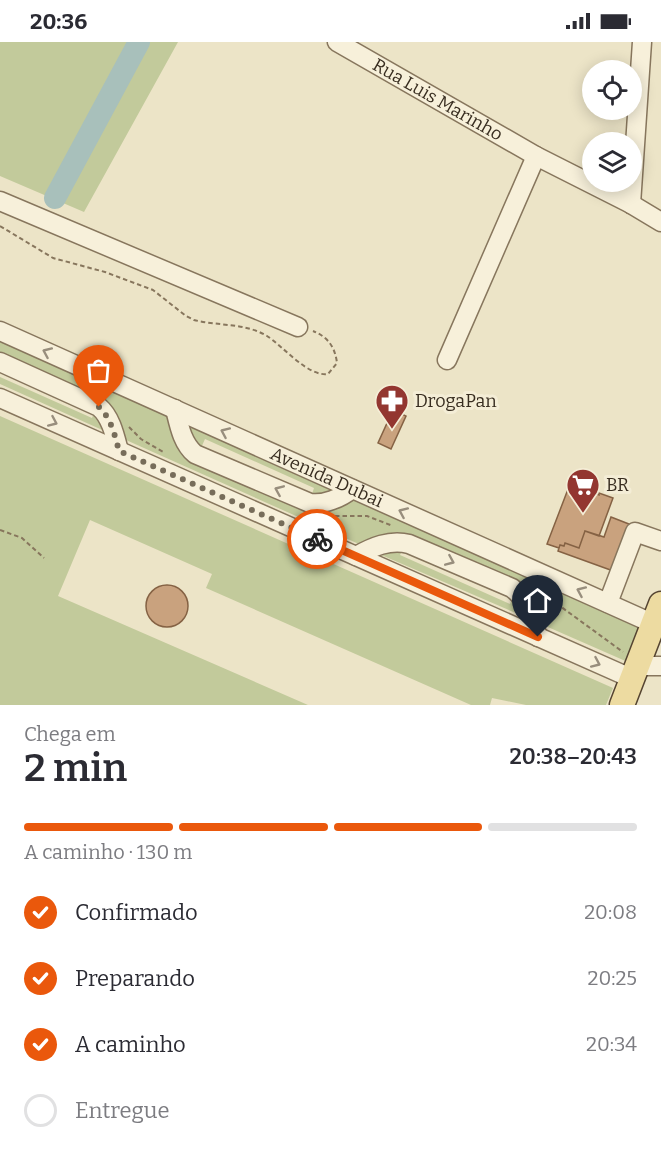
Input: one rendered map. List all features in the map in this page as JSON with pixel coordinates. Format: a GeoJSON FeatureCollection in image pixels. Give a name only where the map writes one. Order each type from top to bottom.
{"type":"FeatureCollection","features":[{"type":"Feature","properties":{"kind":"main road"},"geometry":{"type":"LineString","coordinates":[[622,705],[644,671],[657,614]]}},
{"type":"Feature","properties":{"kind":"street","name":"Rua Luis Marinho"},"geometry":{"type":"LineString","coordinates":[[337,42],[536,156],[631,204],[661,222]]}},
{"type":"Feature","properties":{"kind":"street"},"geometry":{"type":"LineString","coordinates":[[631,204],[642,42]]}},
{"type":"Feature","properties":{"kind":"street"},"geometry":{"type":"LineString","coordinates":[[447,360],[536,156]]}},
{"type":"Feature","properties":{"kind":"street"},"geometry":{"type":"LineString","coordinates":[[0,201],[298,327]]}},
{"type":"Feature","properties":{"kind":"street","name":"Avenida Dubai"},"geometry":{"type":"LineString","coordinates":[[0,331],[608,603],[657,614]]}},
{"type":"Feature","properties":{"kind":"street"},"geometry":{"type":"LineString","coordinates":[[0,362],[99,407],[105,412],[119,451]]}},
{"type":"Feature","properties":{"kind":"street"},"geometry":{"type":"LineString","coordinates":[[0,398],[538,637],[644,671]]}},
{"type":"Feature","properties":{"kind":"street"},"geometry":{"type":"LineString","coordinates":[[175,409],[179,428],[189,450],[195,454],[310,504],[343,497],[352,489]]}},
{"type":"Feature","properties":{"kind":"street"},"geometry":{"type":"LineString","coordinates":[[608,603],[635,532],[661,541]]}},
{"type":"Feature","properties":{"kind":"street"},"geometry":{"type":"LineString","coordinates":[[356,556],[367,550],[399,541],[512,588],[521,595],[538,637]]}},
{"type":"Feature","properties":{"kind":"path"},"geometry":{"type":"LineString","coordinates":[[0,226],[53,258],[105,272],[153,290],[194,320],[259,331],[316,374],[328,374],[337,363],[336,353],[329,342],[322,335],[298,327]]}},
{"type":"Feature","properties":{"kind":"path"},"geometry":{"type":"LineString","coordinates":[[0,530],[22,538],[44,558]]}},
{"type":"Feature","properties":{"kind":"green space"},"geometry":{"type":"Polygon","coordinates":[[[0,42],[178,42],[84,212],[0,176],[0,42]]]}},
{"type":"Feature","properties":{"kind":"green space"},"geometry":{"type":"Polygon","coordinates":[[[0,340],[167,415],[183,444],[305,505],[352,497],[644,626],[630,663],[541,624],[532,600],[406,535],[361,545],[126,440],[103,400],[0,353],[0,340]]]}},
{"type":"Feature","properties":{"kind":"green space"},"geometry":{"type":"Polygon","coordinates":[[[0,377],[92,418],[96,408],[109,433],[0,384],[0,377]]]}},
{"type":"Feature","properties":{"kind":"green space"},"geometry":{"type":"Polygon","coordinates":[[[0,416],[613,688],[606,705],[526,705],[492,698],[490,705],[471,705],[206,588],[212,574],[90,520],[58,596],[308,705],[0,705],[0,416]]]}},
{"type":"Feature","properties":{"kind":"green space"},"geometry":{"type":"Polygon","coordinates":[[[186,423],[338,492],[311,497],[314,488],[205,439],[201,448],[186,423]]]}},
{"type":"Feature","properties":{"kind":"green space"},"geometry":{"type":"Polygon","coordinates":[[[404,546],[400,555],[510,604],[513,596],[525,617],[379,554],[404,546]]]}},
{"type":"Feature","properties":{"kind":"building","name":"DrogaPan"},"geometry":{"type":"Polygon","coordinates":[[[393,410],[406,416],[391,449],[378,443],[393,410]]]}},
{"type":"Feature","properties":{"kind":"building","name":"BR"},"geometry":{"type":"Polygon","coordinates":[[[570,484],[613,498],[599,536],[585,531],[579,548],[565,543],[559,548],[547,544],[570,484]]]}},
{"type":"Feature","properties":{"kind":"building","name":"BR"},"geometry":{"type":"Polygon","coordinates":[[[611,517],[634,526],[616,572],[558,551],[560,545],[564,546],[565,543],[579,548],[585,531],[604,537],[611,517]]]}},
{"type":"Feature","properties":{"kind":"building"},"geometry":{"type":"Polygon","coordinates":[[[167,585],[182,591],[188,606],[182,621],[167,627],[152,621],[146,606],[152,591],[167,585]]]}},
{"type":"Feature","properties":{"kind":"waterway"},"geometry":{"type":"LineString","coordinates":[[55,198],[139,42]]}},
{"type":"Feature","properties":{"kind":"way so far"},"geometry":{"type":"LineString","coordinates":[[99,407],[105,412],[115,434],[119,451],[317,539]]}},
{"type":"Feature","properties":{"kind":"place","name":"DrogaPan"},"geometry":{"type":"Point","coordinates":[392,430]}},
{"type":"Feature","properties":{"kind":"place","name":"BR"},"geometry":{"type":"Point","coordinates":[583,514]}},
{"type":"Feature","properties":{"kind":"route"},"geometry":{"type":"LineString","coordinates":[[317,539],[538,637]]}}]}
